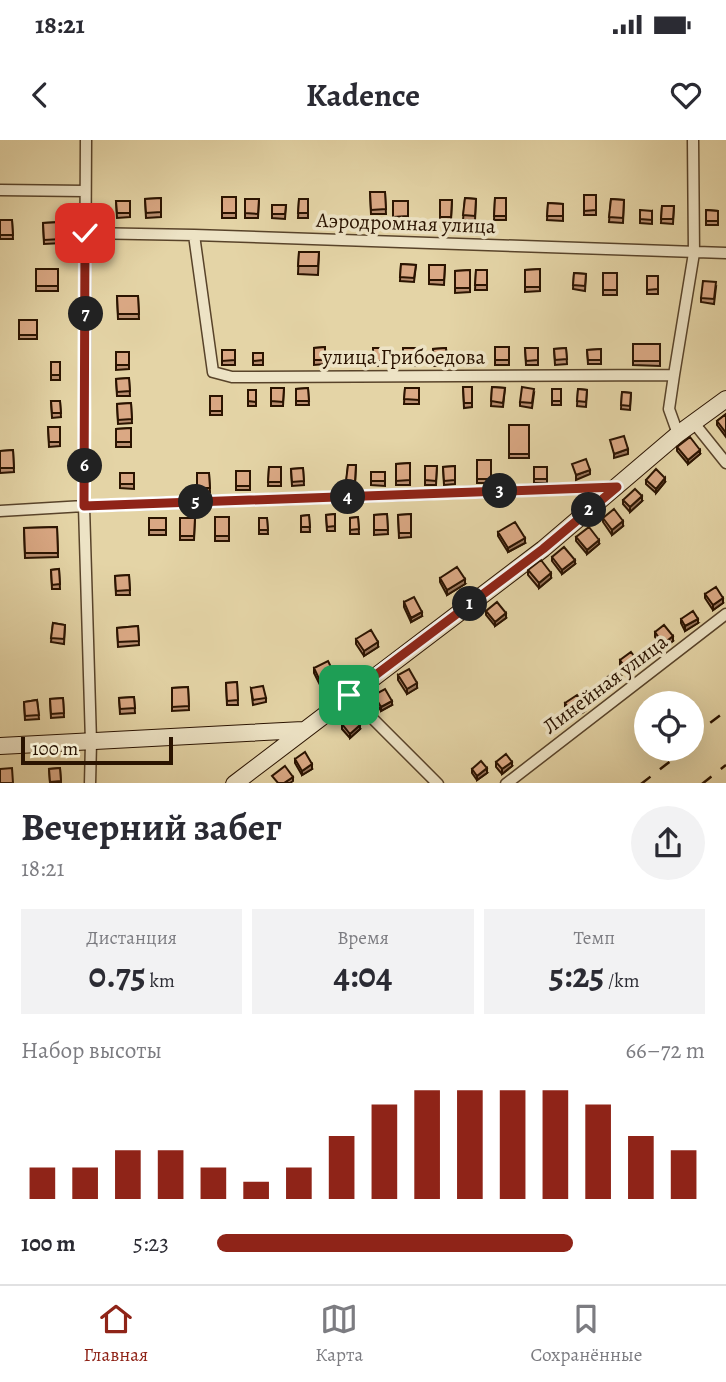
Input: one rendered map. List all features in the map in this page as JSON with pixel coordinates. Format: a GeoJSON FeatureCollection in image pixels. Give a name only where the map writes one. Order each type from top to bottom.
{"type":"FeatureCollection","features":[{"type":"Feature","properties":{"kind":"street"},"geometry":{"type":"LineString","coordinates":[[86,140],[84,506],[90,783]]}},
{"type":"Feature","properties":{"kind":"street"},"geometry":{"type":"LineString","coordinates":[[678,434],[669,409],[694,253],[693,140]]}},
{"type":"Feature","properties":{"kind":"street"},"geometry":{"type":"LineString","coordinates":[[0,190],[85,191]]}},
{"type":"Feature","properties":{"kind":"street","name":"Аэродромная улица"},"geometry":{"type":"LineString","coordinates":[[85,233],[726,253]]}},
{"type":"Feature","properties":{"kind":"street","name":"улица Грибоедова"},"geometry":{"type":"LineString","coordinates":[[194,235],[213,372],[232,377],[674,375]]}},
{"type":"Feature","properties":{"kind":"street"},"geometry":{"type":"LineString","coordinates":[[234,783],[543,549],[678,434],[726,399]]}},
{"type":"Feature","properties":{"kind":"street"},"geometry":{"type":"LineString","coordinates":[[694,423],[726,463]]}},
{"type":"Feature","properties":{"kind":"street"},"geometry":{"type":"LineString","coordinates":[[0,511],[617,487]]}},
{"type":"Feature","properties":{"kind":"street","name":"Линейная улица"},"geometry":{"type":"LineString","coordinates":[[506,783],[726,614]]}},
{"type":"Feature","properties":{"kind":"street"},"geometry":{"type":"LineString","coordinates":[[349,695],[438,783]]}},
{"type":"Feature","properties":{"kind":"street"},"geometry":{"type":"LineString","coordinates":[[0,746],[303,730]]}},
{"type":"Feature","properties":{"kind":"building"},"geometry":{"type":"Polygon","coordinates":[[[370,192],[385,192],[386,209],[371,210],[370,192]]]}},
{"type":"Feature","properties":{"kind":"building"},"geometry":{"type":"Polygon","coordinates":[[[584,195],[596,195],[596,210],[584,211],[584,195]]]}},
{"type":"Feature","properties":{"kind":"building"},"geometry":{"type":"Polygon","coordinates":[[[222,197],[236,197],[236,213],[222,213],[222,197]]]}},
{"type":"Feature","properties":{"kind":"building"},"geometry":{"type":"Polygon","coordinates":[[[161,198],[161,212],[146,213],[145,199],[161,198]]]}},
{"type":"Feature","properties":{"kind":"building"},"geometry":{"type":"Polygon","coordinates":[[[465,198],[476,199],[475,216],[463,215],[465,198]]]}},
{"type":"Feature","properties":{"kind":"building"},"geometry":{"type":"Polygon","coordinates":[[[495,198],[506,198],[506,216],[494,216],[495,198]]]}},
{"type":"Feature","properties":{"kind":"building"},"geometry":{"type":"Polygon","coordinates":[[[245,199],[259,199],[258,214],[245,213],[245,199]]]}},
{"type":"Feature","properties":{"kind":"building"},"geometry":{"type":"Polygon","coordinates":[[[299,199],[308,199],[308,213],[298,213],[299,199]]]}},
{"type":"Feature","properties":{"kind":"building"},"geometry":{"type":"Polygon","coordinates":[[[611,199],[624,200],[623,218],[609,217],[611,199]]]}},
{"type":"Feature","properties":{"kind":"building"},"geometry":{"type":"Polygon","coordinates":[[[440,200],[452,200],[451,217],[440,217],[440,200]]]}},
{"type":"Feature","properties":{"kind":"building"},"geometry":{"type":"Polygon","coordinates":[[[116,201],[130,201],[130,213],[117,213],[116,201]]]}},
{"type":"Feature","properties":{"kind":"building"},"geometry":{"type":"Polygon","coordinates":[[[393,201],[408,201],[408,216],[393,217],[393,201]]]}},
{"type":"Feature","properties":{"kind":"building"},"geometry":{"type":"Polygon","coordinates":[[[548,203],[563,204],[563,216],[547,216],[548,203]]]}},
{"type":"Feature","properties":{"kind":"building"},"geometry":{"type":"Polygon","coordinates":[[[272,205],[286,205],[285,214],[272,214],[272,205]]]}},
{"type":"Feature","properties":{"kind":"building"},"geometry":{"type":"Polygon","coordinates":[[[662,206],[674,206],[673,219],[661,219],[662,206]]]}},
{"type":"Feature","properties":{"kind":"building"},"geometry":{"type":"Polygon","coordinates":[[[640,210],[652,211],[652,220],[640,219],[640,210]]]}},
{"type":"Feature","properties":{"kind":"building"},"geometry":{"type":"Polygon","coordinates":[[[706,210],[718,211],[718,221],[706,221],[706,210]]]}},
{"type":"Feature","properties":{"kind":"building"},"geometry":{"type":"Polygon","coordinates":[[[0,220],[12,220],[13,235],[0,235],[0,220]]]}},
{"type":"Feature","properties":{"kind":"building"},"geometry":{"type":"Polygon","coordinates":[[[61,222],[62,239],[44,240],[43,223],[61,222]]]}},
{"type":"Feature","properties":{"kind":"building"},"geometry":{"type":"Polygon","coordinates":[[[299,252],[319,252],[318,266],[298,266],[299,252]]]}},
{"type":"Feature","properties":{"kind":"building"},"geometry":{"type":"Polygon","coordinates":[[[401,264],[416,265],[414,278],[400,277],[401,264]]]}},
{"type":"Feature","properties":{"kind":"building"},"geometry":{"type":"Polygon","coordinates":[[[429,265],[445,265],[444,280],[429,280],[429,265]]]}},
{"type":"Feature","properties":{"kind":"building"},"geometry":{"type":"Polygon","coordinates":[[[36,269],[58,269],[58,286],[36,286],[36,269]]]}},
{"type":"Feature","properties":{"kind":"building"},"geometry":{"type":"Polygon","coordinates":[[[540,269],[540,287],[525,287],[525,270],[540,269]]]}},
{"type":"Feature","properties":{"kind":"building"},"geometry":{"type":"Polygon","coordinates":[[[470,270],[470,288],[455,288],[455,271],[470,270]]]}},
{"type":"Feature","properties":{"kind":"building"},"geometry":{"type":"Polygon","coordinates":[[[476,270],[487,270],[487,285],[475,285],[476,270]]]}},
{"type":"Feature","properties":{"kind":"building"},"geometry":{"type":"Polygon","coordinates":[[[574,273],[586,274],[585,286],[573,285],[574,273]]]}},
{"type":"Feature","properties":{"kind":"building"},"geometry":{"type":"Polygon","coordinates":[[[603,273],[617,273],[617,290],[603,290],[603,273]]]}},
{"type":"Feature","properties":{"kind":"building"},"geometry":{"type":"Polygon","coordinates":[[[647,276],[658,276],[658,289],[647,290],[647,276]]]}},
{"type":"Feature","properties":{"kind":"building"},"geometry":{"type":"Polygon","coordinates":[[[703,281],[716,282],[714,299],[701,298],[703,281]]]}},
{"type":"Feature","properties":{"kind":"building"},"geometry":{"type":"Polygon","coordinates":[[[117,296],[138,296],[139,314],[118,314],[117,296]]]}},
{"type":"Feature","properties":{"kind":"building"},"geometry":{"type":"Polygon","coordinates":[[[19,320],[37,320],[37,335],[19,335],[19,320]]]}},
{"type":"Feature","properties":{"kind":"building"},"geometry":{"type":"Polygon","coordinates":[[[633,344],[660,344],[660,361],[633,361],[633,344]]]}},
{"type":"Feature","properties":{"kind":"building"},"geometry":{"type":"Polygon","coordinates":[[[325,347],[325,360],[314,360],[314,348],[325,347]]]}},
{"type":"Feature","properties":{"kind":"building"},"geometry":{"type":"Polygon","coordinates":[[[495,347],[509,347],[509,360],[495,360],[495,347]]]}},
{"type":"Feature","properties":{"kind":"building"},"geometry":{"type":"Polygon","coordinates":[[[373,348],[387,348],[387,361],[373,361],[373,348]]]}},
{"type":"Feature","properties":{"kind":"building"},"geometry":{"type":"Polygon","coordinates":[[[403,348],[417,348],[417,362],[403,362],[403,348]]]}},
{"type":"Feature","properties":{"kind":"building"},"geometry":{"type":"Polygon","coordinates":[[[446,348],[447,361],[434,362],[433,349],[446,348]]]}},
{"type":"Feature","properties":{"kind":"building"},"geometry":{"type":"Polygon","coordinates":[[[525,348],[538,348],[538,360],[526,361],[525,348]]]}},
{"type":"Feature","properties":{"kind":"building"},"geometry":{"type":"Polygon","coordinates":[[[566,348],[567,359],[555,360],[554,349],[566,348]]]}},
{"type":"Feature","properties":{"kind":"building"},"geometry":{"type":"Polygon","coordinates":[[[601,349],[601,360],[588,360],[587,350],[601,349]]]}},
{"type":"Feature","properties":{"kind":"building"},"geometry":{"type":"Polygon","coordinates":[[[222,350],[235,350],[235,360],[222,361],[222,350]]]}},
{"type":"Feature","properties":{"kind":"building"},"geometry":{"type":"Polygon","coordinates":[[[116,352],[129,352],[129,365],[116,365],[116,352]]]}},
{"type":"Feature","properties":{"kind":"building"},"geometry":{"type":"Polygon","coordinates":[[[253,353],[263,353],[263,360],[253,361],[253,353]]]}},
{"type":"Feature","properties":{"kind":"building"},"geometry":{"type":"Polygon","coordinates":[[[51,362],[60,362],[60,375],[51,375],[51,362]]]}},
{"type":"Feature","properties":{"kind":"building"},"geometry":{"type":"Polygon","coordinates":[[[129,378],[130,391],[117,392],[116,379],[129,378]]]}},
{"type":"Feature","properties":{"kind":"building"},"geometry":{"type":"Polygon","coordinates":[[[463,387],[472,387],[472,403],[464,403],[463,387]]]}},
{"type":"Feature","properties":{"kind":"building"},"geometry":{"type":"Polygon","coordinates":[[[492,387],[505,388],[503,403],[491,401],[492,387]]]}},
{"type":"Feature","properties":{"kind":"building"},"geometry":{"type":"Polygon","coordinates":[[[522,387],[534,389],[532,403],[520,402],[522,387]]]}},
{"type":"Feature","properties":{"kind":"building"},"geometry":{"type":"Polygon","coordinates":[[[271,388],[284,388],[283,402],[271,401],[271,388]]]}},
{"type":"Feature","properties":{"kind":"building"},"geometry":{"type":"Polygon","coordinates":[[[308,388],[309,401],[296,401],[296,389],[308,388]]]}},
{"type":"Feature","properties":{"kind":"building"},"geometry":{"type":"Polygon","coordinates":[[[405,388],[419,388],[419,400],[404,399],[405,388]]]}},
{"type":"Feature","properties":{"kind":"building"},"geometry":{"type":"Polygon","coordinates":[[[552,389],[561,389],[561,401],[552,401],[552,389]]]}},
{"type":"Feature","properties":{"kind":"building"},"geometry":{"type":"Polygon","coordinates":[[[578,389],[587,390],[586,402],[577,401],[578,389]]]}},
{"type":"Feature","properties":{"kind":"building"},"geometry":{"type":"Polygon","coordinates":[[[248,390],[256,390],[256,402],[248,401],[248,390]]]}},
{"type":"Feature","properties":{"kind":"building"},"geometry":{"type":"Polygon","coordinates":[[[622,392],[631,393],[630,406],[621,405],[622,392]]]}},
{"type":"Feature","properties":{"kind":"building"},"geometry":{"type":"Polygon","coordinates":[[[210,396],[222,396],[222,411],[210,411],[210,396]]]}},
{"type":"Feature","properties":{"kind":"building"},"geometry":{"type":"Polygon","coordinates":[[[51,401],[60,401],[61,413],[52,413],[51,401]]]}},
{"type":"Feature","properties":{"kind":"building"},"geometry":{"type":"Polygon","coordinates":[[[131,403],[132,419],[118,420],[117,404],[131,403]]]}},
{"type":"Feature","properties":{"kind":"building"},"geometry":{"type":"Polygon","coordinates":[[[726,414],[726,433],[717,421],[726,414]]]}},
{"type":"Feature","properties":{"kind":"building"},"geometry":{"type":"Polygon","coordinates":[[[509,425],[529,425],[529,454],[509,454],[509,425]]]}},
{"type":"Feature","properties":{"kind":"building"},"geometry":{"type":"Polygon","coordinates":[[[48,427],[60,427],[60,442],[49,442],[48,427]]]}},
{"type":"Feature","properties":{"kind":"building"},"geometry":{"type":"Polygon","coordinates":[[[131,428],[131,442],[116,442],[116,429],[131,428]]]}},
{"type":"Feature","properties":{"kind":"building"},"geometry":{"type":"Polygon","coordinates":[[[624,436],[628,449],[614,454],[610,440],[624,436]]]}},
{"type":"Feature","properties":{"kind":"building"},"geometry":{"type":"Polygon","coordinates":[[[690,437],[700,450],[688,460],[677,447],[690,437]]]}},
{"type":"Feature","properties":{"kind":"building"},"geometry":{"type":"Polygon","coordinates":[[[13,450],[14,468],[0,468],[0,451],[13,450]]]}},
{"type":"Feature","properties":{"kind":"building"},"geometry":{"type":"Polygon","coordinates":[[[586,459],[590,470],[576,475],[572,464],[586,459]]]}},
{"type":"Feature","properties":{"kind":"building"},"geometry":{"type":"Polygon","coordinates":[[[477,460],[491,460],[491,479],[477,479],[477,460]]]}},
{"type":"Feature","properties":{"kind":"building"},"geometry":{"type":"Polygon","coordinates":[[[410,463],[410,480],[396,481],[396,464],[410,463]]]}},
{"type":"Feature","properties":{"kind":"building"},"geometry":{"type":"Polygon","coordinates":[[[348,465],[356,465],[355,481],[346,481],[348,465]]]}},
{"type":"Feature","properties":{"kind":"building"},"geometry":{"type":"Polygon","coordinates":[[[425,466],[437,466],[436,481],[425,480],[425,466]]]}},
{"type":"Feature","properties":{"kind":"building"},"geometry":{"type":"Polygon","coordinates":[[[455,466],[455,480],[444,481],[443,467],[455,466]]]}},
{"type":"Feature","properties":{"kind":"building"},"geometry":{"type":"Polygon","coordinates":[[[269,467],[281,467],[281,482],[268,482],[269,467]]]}},
{"type":"Feature","properties":{"kind":"building"},"geometry":{"type":"Polygon","coordinates":[[[534,467],[547,467],[547,479],[534,479],[534,467]]]}},
{"type":"Feature","properties":{"kind":"building"},"geometry":{"type":"Polygon","coordinates":[[[303,468],[304,481],[292,482],[291,469],[303,468]]]}},
{"type":"Feature","properties":{"kind":"building"},"geometry":{"type":"Polygon","coordinates":[[[656,469],[665,478],[656,489],[646,480],[656,469]]]}},
{"type":"Feature","properties":{"kind":"building"},"geometry":{"type":"Polygon","coordinates":[[[236,471],[250,471],[250,486],[236,486],[236,471]]]}},
{"type":"Feature","properties":{"kind":"building"},"geometry":{"type":"Polygon","coordinates":[[[371,472],[385,472],[385,481],[371,481],[371,472]]]}},
{"type":"Feature","properties":{"kind":"building"},"geometry":{"type":"Polygon","coordinates":[[[120,473],[134,473],[134,484],[120,484],[120,473]]]}},
{"type":"Feature","properties":{"kind":"building"},"geometry":{"type":"Polygon","coordinates":[[[197,473],[209,473],[210,488],[197,488],[197,473]]]}},
{"type":"Feature","properties":{"kind":"building"},"geometry":{"type":"Polygon","coordinates":[[[635,489],[642,496],[630,507],[623,500],[635,489]]]}},
{"type":"Feature","properties":{"kind":"building"},"geometry":{"type":"Polygon","coordinates":[[[614,509],[623,521],[612,530],[603,518],[614,509]]]}},
{"type":"Feature","properties":{"kind":"building"},"geometry":{"type":"Polygon","coordinates":[[[335,514],[335,526],[327,527],[326,515],[335,514]]]}},
{"type":"Feature","properties":{"kind":"building"},"geometry":{"type":"Polygon","coordinates":[[[387,514],[388,530],[374,530],[374,515],[387,514]]]}},
{"type":"Feature","properties":{"kind":"building"},"geometry":{"type":"Polygon","coordinates":[[[411,514],[411,533],[399,533],[398,515],[411,514]]]}},
{"type":"Feature","properties":{"kind":"building"},"geometry":{"type":"Polygon","coordinates":[[[309,515],[310,527],[301,527],[301,516],[309,515]]]}},
{"type":"Feature","properties":{"kind":"building"},"geometry":{"type":"Polygon","coordinates":[[[215,517],[229,517],[229,536],[215,536],[215,517]]]}},
{"type":"Feature","properties":{"kind":"building"},"geometry":{"type":"Polygon","coordinates":[[[358,517],[359,529],[350,530],[350,518],[358,517]]]}},
{"type":"Feature","properties":{"kind":"building"},"geometry":{"type":"Polygon","coordinates":[[[149,518],[166,518],[166,530],[149,530],[149,518]]]}},
{"type":"Feature","properties":{"kind":"building"},"geometry":{"type":"Polygon","coordinates":[[[180,518],[195,518],[194,536],[180,536],[180,518]]]}},
{"type":"Feature","properties":{"kind":"building"},"geometry":{"type":"Polygon","coordinates":[[[259,518],[267,518],[268,530],[259,530],[259,518]]]}},
{"type":"Feature","properties":{"kind":"building"},"geometry":{"type":"Polygon","coordinates":[[[515,522],[525,538],[508,548],[498,532],[515,522]]]}},
{"type":"Feature","properties":{"kind":"building"},"geometry":{"type":"Polygon","coordinates":[[[57,527],[58,553],[25,553],[24,528],[57,527]]]}},
{"type":"Feature","properties":{"kind":"building"},"geometry":{"type":"Polygon","coordinates":[[[589,527],[599,540],[587,550],[576,537],[589,527]]]}},
{"type":"Feature","properties":{"kind":"building"},"geometry":{"type":"Polygon","coordinates":[[[564,547],[575,560],[562,570],[552,557],[564,547]]]}},
{"type":"Feature","properties":{"kind":"building"},"geometry":{"type":"Polygon","coordinates":[[[541,560],[551,573],[539,583],[528,570],[541,560]]]}},
{"type":"Feature","properties":{"kind":"building"},"geometry":{"type":"Polygon","coordinates":[[[457,567],[465,579],[447,590],[440,578],[457,567]]]}},
{"type":"Feature","properties":{"kind":"building"},"geometry":{"type":"Polygon","coordinates":[[[59,569],[60,584],[52,585],[51,570],[59,569]]]}},
{"type":"Feature","properties":{"kind":"building"},"geometry":{"type":"Polygon","coordinates":[[[129,575],[130,590],[116,591],[115,576],[129,575]]]}},
{"type":"Feature","properties":{"kind":"building"},"geometry":{"type":"Polygon","coordinates":[[[716,587],[723,598],[713,605],[705,594],[716,587]]]}},
{"type":"Feature","properties":{"kind":"building"},"geometry":{"type":"Polygon","coordinates":[[[414,597],[422,612],[411,618],[404,602],[414,597]]]}},
{"type":"Feature","properties":{"kind":"building"},"geometry":{"type":"Polygon","coordinates":[[[497,602],[506,613],[495,622],[486,611],[497,602]]]}},
{"type":"Feature","properties":{"kind":"building"},"geometry":{"type":"Polygon","coordinates":[[[693,611],[698,619],[685,626],[681,619],[693,611]]]}},
{"type":"Feature","properties":{"kind":"building"},"geometry":{"type":"Polygon","coordinates":[[[53,623],[65,625],[64,639],[51,638],[53,623]]]}},
{"type":"Feature","properties":{"kind":"building"},"geometry":{"type":"Polygon","coordinates":[[[664,625],[673,636],[663,644],[655,632],[664,625]]]}},
{"type":"Feature","properties":{"kind":"building"},"geometry":{"type":"Polygon","coordinates":[[[138,626],[139,641],[118,642],[117,628],[138,626]]]}},
{"type":"Feature","properties":{"kind":"building"},"geometry":{"type":"Polygon","coordinates":[[[371,630],[378,642],[364,651],[356,639],[371,630]]]}},
{"type":"Feature","properties":{"kind":"building"},"geometry":{"type":"Polygon","coordinates":[[[631,652],[640,664],[628,672],[620,660],[631,652]]]}},
{"type":"Feature","properties":{"kind":"building"},"geometry":{"type":"Polygon","coordinates":[[[328,661],[334,673],[320,681],[314,668],[328,661]]]}},
{"type":"Feature","properties":{"kind":"building"},"geometry":{"type":"Polygon","coordinates":[[[409,669],[417,683],[407,689],[398,675],[409,669]]]}},
{"type":"Feature","properties":{"kind":"building"},"geometry":{"type":"Polygon","coordinates":[[[617,670],[622,677],[611,686],[605,679],[617,670]]]}},
{"type":"Feature","properties":{"kind":"building"},"geometry":{"type":"Polygon","coordinates":[[[237,682],[238,700],[227,701],[226,683],[237,682]]]}},
{"type":"Feature","properties":{"kind":"building"},"geometry":{"type":"Polygon","coordinates":[[[263,686],[266,698],[253,700],[251,688],[263,686]]]}},
{"type":"Feature","properties":{"kind":"building"},"geometry":{"type":"Polygon","coordinates":[[[188,687],[189,706],[172,707],[172,688],[188,687]]]}},
{"type":"Feature","properties":{"kind":"building"},"geometry":{"type":"Polygon","coordinates":[[[385,689],[392,701],[381,707],[374,695],[385,689]]]}},
{"type":"Feature","properties":{"kind":"building"},"geometry":{"type":"Polygon","coordinates":[[[577,695],[585,706],[573,714],[565,703],[577,695]]]}},
{"type":"Feature","properties":{"kind":"building"},"geometry":{"type":"Polygon","coordinates":[[[134,697],[135,708],[120,709],[119,698],[134,697]]]}},
{"type":"Feature","properties":{"kind":"building"},"geometry":{"type":"Polygon","coordinates":[[[63,698],[64,713],[51,714],[50,699],[63,698]]]}},
{"type":"Feature","properties":{"kind":"building"},"geometry":{"type":"Polygon","coordinates":[[[37,700],[39,715],[25,716],[24,702],[37,700]]]}},
{"type":"Feature","properties":{"kind":"building"},"geometry":{"type":"Polygon","coordinates":[[[352,716],[360,725],[350,734],[342,724],[352,716]]]}},
{"type":"Feature","properties":{"kind":"building"},"geometry":{"type":"Polygon","coordinates":[[[305,752],[312,764],[302,771],[295,759],[305,752]]]}},
{"type":"Feature","properties":{"kind":"building"},"geometry":{"type":"Polygon","coordinates":[[[506,754],[512,762],[502,769],[496,762],[506,754]]]}},
{"type":"Feature","properties":{"kind":"building"},"geometry":{"type":"Polygon","coordinates":[[[481,761],[487,768],[477,776],[472,769],[481,761]]]}},
{"type":"Feature","properties":{"kind":"building"},"geometry":{"type":"Polygon","coordinates":[[[285,766],[293,777],[284,783],[278,783],[272,776],[285,766]]]}},
{"type":"Feature","properties":{"kind":"building"},"geometry":{"type":"Polygon","coordinates":[[[12,768],[13,783],[0,783],[0,769],[12,768]]]}},
{"type":"Feature","properties":{"kind":"building"},"geometry":{"type":"Polygon","coordinates":[[[60,768],[61,781],[50,782],[49,769],[60,768]]]}},
{"type":"Feature","properties":{"kind":"railway"},"geometry":{"type":"LineString","coordinates":[[704,727],[726,711]]}},
{"type":"Feature","properties":{"kind":"railway"},"geometry":{"type":"LineString","coordinates":[[642,783],[671,761]]}},
{"type":"Feature","properties":{"kind":"railway"},"geometry":{"type":"LineString","coordinates":[[703,783],[726,765]]}},
{"type":"Feature","properties":{"kind":"route"},"geometry":{"type":"LineString","coordinates":[[85,233],[84,506],[617,487],[543,549],[349,695]]}}]}
